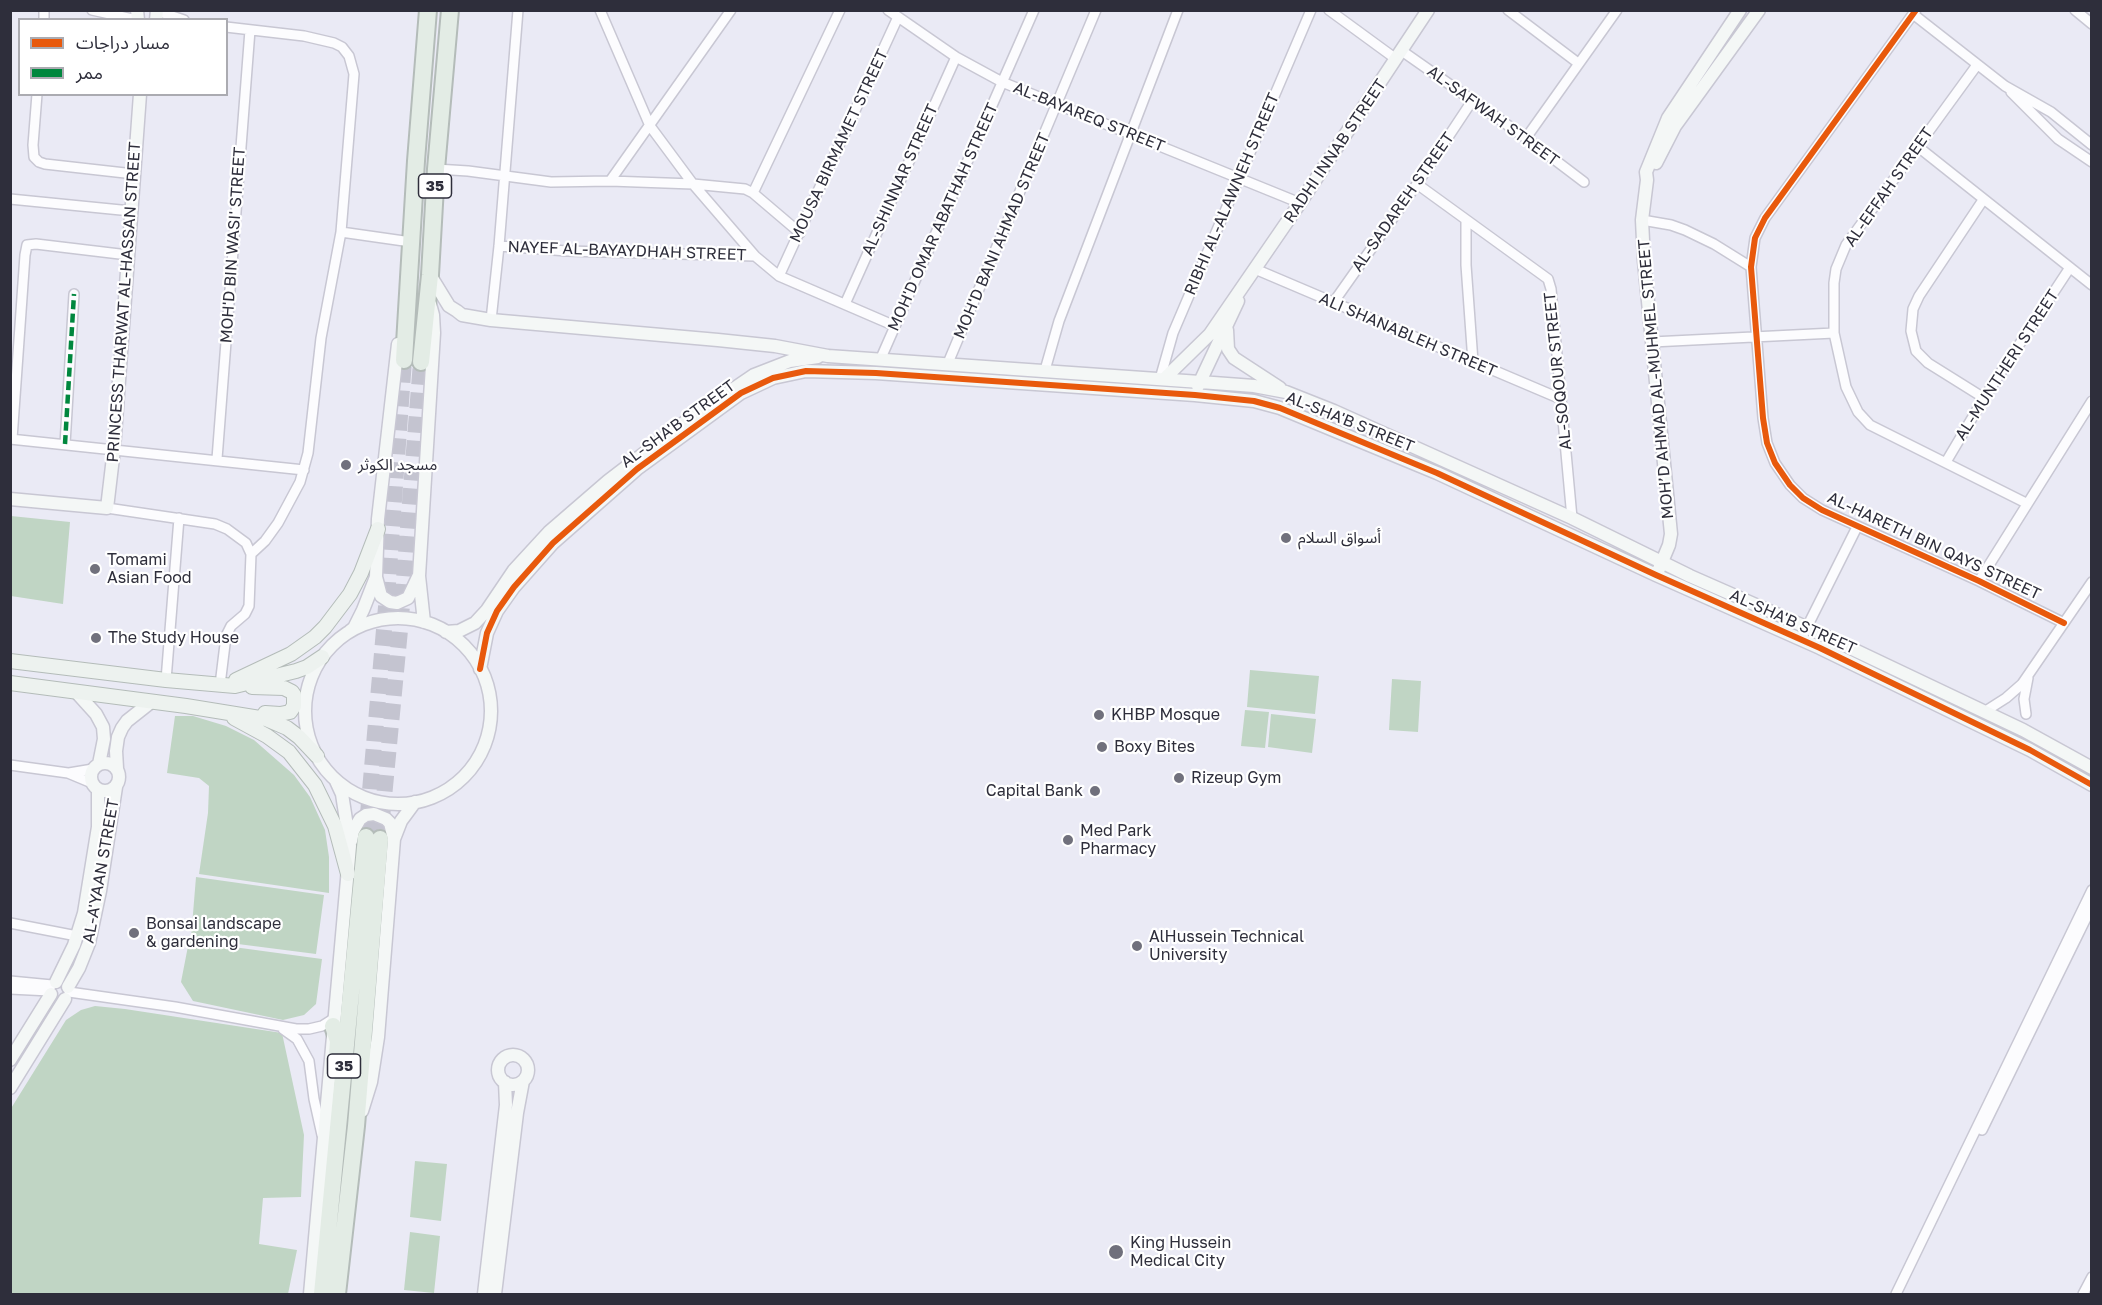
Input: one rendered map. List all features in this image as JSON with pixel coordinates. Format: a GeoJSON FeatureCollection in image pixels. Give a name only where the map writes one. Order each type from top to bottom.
{"type":"FeatureCollection","features":[{"type":"Feature","properties":{"kind":"highway","name":"35"},"geometry":{"type":"LineString","coordinates":[[428,10],[408,296],[413,361],[428,297],[441,169],[450,10]]}},
{"type":"Feature","properties":{"kind":"highway","name":"35"},"geometry":{"type":"LineString","coordinates":[[337,1294],[356,1126],[380,838]]}},
{"type":"Feature","properties":{"kind":"highway","name":"35"},"geometry":{"type":"LineString","coordinates":[[322,1294],[331,1136],[380,838]]}},
{"type":"Feature","properties":{"kind":"highway"},"geometry":{"type":"LineString","coordinates":[[331,1136],[338,1041],[333,1023]]}},
{"type":"Feature","properties":{"kind":"main road"},"geometry":{"type":"LineString","coordinates":[[227,685],[291,654],[315,638],[350,594],[369,557],[378,529]]}},
{"type":"Feature","properties":{"kind":"main road"},"geometry":{"type":"LineString","coordinates":[[227,685],[297,671],[322,657]]}},
{"type":"Feature","properties":{"kind":"main road"},"geometry":{"type":"LineString","coordinates":[[10,661],[166,680],[284,688],[294,695],[294,705],[290,712],[280,714],[151,702],[10,683]]}},
{"type":"Feature","properties":{"kind":"main road"},"geometry":{"type":"LineString","coordinates":[[186,706],[278,723],[299,737],[317,756]]}},
{"type":"Feature","properties":{"kind":"main road"},"geometry":{"type":"LineString","coordinates":[[221,713],[267,736],[289,752],[307,773],[323,798],[335,826],[348,874]]}},
{"type":"Feature","properties":{"kind":"street"},"geometry":{"type":"LineString","coordinates":[[491,320],[518,10]]}},
{"type":"Feature","properties":{"kind":"street"},"geometry":{"type":"LineString","coordinates":[[600,10],[650,126],[693,184],[755,256],[779,276],[895,326]]}},
{"type":"Feature","properties":{"kind":"street"},"geometry":{"type":"LineString","coordinates":[[610,181],[731,10]]}},
{"type":"Feature","properties":{"kind":"street"},"geometry":{"type":"LineString","coordinates":[[753,193],[840,10]]}},
{"type":"Feature","properties":{"kind":"street","name":"MOH'D OMAR ABATHAH STREET"},"geometry":{"type":"LineString","coordinates":[[881,358],[1034,10]]}},
{"type":"Feature","properties":{"kind":"street","name":"MOH'D BANI AHMAD STREET"},"geometry":{"type":"LineString","coordinates":[[948,363],[1096,10]]}},
{"type":"Feature","properties":{"kind":"street"},"geometry":{"type":"LineString","coordinates":[[1045,370],[1059,321],[1178,10]]}},
{"type":"Feature","properties":{"kind":"street","name":"RIBHI AL-ALAWNEH STREET"},"geometry":{"type":"LineString","coordinates":[[1162,379],[1173,333],[1311,10]]}},
{"type":"Feature","properties":{"kind":"street","name":"AL-SAFWAH STREET"},"geometry":{"type":"LineString","coordinates":[[1329,10],[1472,101],[1584,182]]}},
{"type":"Feature","properties":{"kind":"street","name":"RADHI INNAB STREET"},"geometry":{"type":"LineString","coordinates":[[1162,379],[1200,346],[1240,291],[1428,10]]}},
{"type":"Feature","properties":{"kind":"street"},"geometry":{"type":"LineString","coordinates":[[1508,10],[1578,63]]}},
{"type":"Feature","properties":{"kind":"street"},"geometry":{"type":"LineString","coordinates":[[1526,138],[1617,10]]}},
{"type":"Feature","properties":{"kind":"street","name":"MOH’D AHMAD AL-MUHMEL STREET"},"geometry":{"type":"LineString","coordinates":[[1656,575],[1671,534],[1642,220],[1647,167],[1668,118],[1740,10]]}},
{"type":"Feature","properties":{"kind":"street","name":"MOH’D AHMAD AL-MUHMEL STREET"},"geometry":{"type":"LineString","coordinates":[[1647,180],[1675,126],[1759,10]]}},
{"type":"Feature","properties":{"kind":"street"},"geometry":{"type":"LineString","coordinates":[[2075,10],[2091,24]]}},
{"type":"Feature","properties":{"kind":"street"},"geometry":{"type":"LineString","coordinates":[[99,11],[129,18]]}},
{"type":"Feature","properties":{"kind":"street"},"geometry":{"type":"LineString","coordinates":[[157,11],[178,18]]}},
{"type":"Feature","properties":{"kind":"street"},"geometry":{"type":"LineString","coordinates":[[1914,12],[1977,65],[2005,86],[2051,112],[2091,145]]}},
{"type":"Feature","properties":{"kind":"street","name":"AL-HARETH BIN QAYS STREET"},"geometry":{"type":"LineString","coordinates":[[1914,12],[1765,218],[1755,238],[1751,267],[1767,443],[1775,463],[1790,485],[1803,498],[1822,510],[1979,581],[2064,623]]}},
{"type":"Feature","properties":{"kind":"street","name":"AL-BAYAREQ STREET"},"geometry":{"type":"LineString","coordinates":[[893,13],[956,57],[1002,82],[1300,203]]}},
{"type":"Feature","properties":{"kind":"street","name":"MOUSA BIRMAMET STREET"},"geometry":{"type":"LineString","coordinates":[[779,276],[800,233],[893,13]]}},
{"type":"Feature","properties":{"kind":"street"},"geometry":{"type":"LineString","coordinates":[[228,27],[317,38],[342,48],[353,64],[353,93],[341,232],[321,338],[308,453],[304,470],[278,523],[265,542],[251,554]]}},
{"type":"Feature","properties":{"kind":"street","name":"MOH'D BIN WASI' STREET"},"geometry":{"type":"LineString","coordinates":[[217,459],[250,30]]}},
{"type":"Feature","properties":{"kind":"street","name":"AL-SHINNAR STREET"},"geometry":{"type":"LineString","coordinates":[[845,304],[956,57]]}},
{"type":"Feature","properties":{"kind":"street","name":"AL-EFFAH STREET"},"geometry":{"type":"LineString","coordinates":[[1977,65],[1846,245],[1836,268],[1834,333],[1846,387],[1858,412],[1870,425],[2026,503]]}},
{"type":"Feature","properties":{"kind":"street"},"geometry":{"type":"LineString","coordinates":[[2005,86],[2058,139],[2091,162]]}},
{"type":"Feature","properties":{"kind":"street"},"geometry":{"type":"LineString","coordinates":[[37,96],[33,145],[34,157],[39,162],[134,174]]}},
{"type":"Feature","properties":{"kind":"street","name":"PRINCESS THARWAT AL-HASSAN STREET"},"geometry":{"type":"LineString","coordinates":[[107,508],[114,449],[140,96]]}},
{"type":"Feature","properties":{"kind":"street","name":"AL-SADAREH STREET"},"geometry":{"type":"LineString","coordinates":[[1333,303],[1472,101]]}},
{"type":"Feature","properties":{"kind":"street"},"geometry":{"type":"LineString","coordinates":[[1917,146],[2091,285]]}},
{"type":"Feature","properties":{"kind":"street"},"geometry":{"type":"LineString","coordinates":[[441,169],[552,182],[610,181],[732,187],[753,193],[800,233]]}},
{"type":"Feature","properties":{"kind":"street","name":"AL-SOQOUR STREET"},"geometry":{"type":"LineString","coordinates":[[1417,184],[1548,279],[1572,518]]}},
{"type":"Feature","properties":{"kind":"street"},"geometry":{"type":"LineString","coordinates":[[10,199],[131,211]]}},
{"type":"Feature","properties":{"kind":"street"},"geometry":{"type":"LineString","coordinates":[[1983,200],[1919,296],[1913,309],[1911,331],[1916,351],[1928,363],[1984,398]]}},
{"type":"Feature","properties":{"kind":"street"},"geometry":{"type":"LineString","coordinates":[[1642,220],[1686,230],[1751,267]]}},
{"type":"Feature","properties":{"kind":"street"},"geometry":{"type":"LineString","coordinates":[[1466,221],[1466,265],[1473,362]]}},
{"type":"Feature","properties":{"kind":"street"},"geometry":{"type":"LineString","coordinates":[[341,232],[411,242]]}},
{"type":"Feature","properties":{"kind":"street"},"geometry":{"type":"LineString","coordinates":[[128,255],[36,244],[27,246],[11,439],[304,470]]}},
{"type":"Feature","properties":{"kind":"street","name":"NAYEF AL-BAYAYDHAH STREET"},"geometry":{"type":"LineString","coordinates":[[499,246],[578,251],[755,256]]}},
{"type":"Feature","properties":{"kind":"street","name":"ALI SHANABLEH STREET"},"geometry":{"type":"LineString","coordinates":[[1255,269],[1561,399]]}},
{"type":"Feature","properties":{"kind":"street","name":"AL-MUNTHERI STREET"},"geometry":{"type":"LineString","coordinates":[[1946,462],[1984,398],[2069,269]]}},
{"type":"Feature","properties":{"kind":"street","name":"AL-SHA'B STREET"},"geometry":{"type":"LineString","coordinates":[[430,275],[449,306],[462,315],[491,320],[776,346],[828,356],[1200,381],[1254,386],[1286,392],[1334,411],[1572,518],[1733,596],[2030,750],[2091,785]]}},
{"type":"Feature","properties":{"kind":"street","name":"RADHI INNAB STREET"},"geometry":{"type":"LineString","coordinates":[[1194,395],[1237,305],[1240,291]]}},
{"type":"Feature","properties":{"kind":"street"},"geometry":{"type":"LineString","coordinates":[[65,444],[74,294]]}},
{"type":"Feature","properties":{"kind":"street"},"geometry":{"type":"LineString","coordinates":[[408,296],[402,315],[378,529],[376,577],[381,596],[390,602],[397,603],[408,598],[419,576]]}},
{"type":"Feature","properties":{"kind":"street"},"geometry":{"type":"LineString","coordinates":[[424,622],[419,576],[434,333],[433,315],[428,297]]}},
{"type":"Feature","properties":{"kind":"street"},"geometry":{"type":"LineString","coordinates":[[1227,326],[1228,350],[1234,358],[1286,392]]}},
{"type":"Feature","properties":{"kind":"street"},"geometry":{"type":"LineString","coordinates":[[1652,342],[1834,333]]}},
{"type":"Feature","properties":{"kind":"street","name":"AL-SHA'B STREET"},"geometry":{"type":"LineString","coordinates":[[447,632],[459,631],[475,623],[487,610],[514,570],[543,538],[608,481],[685,422],[754,375],[790,361],[828,356]]}},
{"type":"Feature","properties":{"kind":"street"},"geometry":{"type":"LineString","coordinates":[[984,382],[979,379],[978,373],[986,366]]}},
{"type":"Feature","properties":{"kind":"street","name":"AL-SHA'B STREET"},"geometry":{"type":"LineString","coordinates":[[480,669],[483,645],[494,616],[514,587],[553,543],[638,469],[741,393],[773,378],[806,371],[894,374],[1194,395],[1254,401],[1280,408],[1437,473],[1656,575],[1804,633],[1984,712],[2032,734],[2091,768]]}},
{"type":"Feature","properties":{"kind":"street"},"geometry":{"type":"LineString","coordinates":[[1979,581],[2091,401]]}},
{"type":"Feature","properties":{"kind":"street"},"geometry":{"type":"LineString","coordinates":[[10,499],[107,508],[215,524],[227,529],[246,543],[251,554],[249,606],[245,614],[231,626],[226,636],[227,685]]}},
{"type":"Feature","properties":{"kind":"street"},"geometry":{"type":"LineString","coordinates":[[166,680],[179,518]]}},
{"type":"Feature","properties":{"kind":"street"},"geometry":{"type":"LineString","coordinates":[[1804,633],[1857,527]]}},
{"type":"Feature","properties":{"kind":"street"},"geometry":{"type":"LineString","coordinates":[[350,846],[342,794],[336,780],[317,756],[308,732],[305,706],[307,688],[313,672],[322,657],[354,628],[376,577]]}},
{"type":"Feature","properties":{"kind":"street"},"geometry":{"type":"LineString","coordinates":[[1984,712],[2015,692],[2091,582]]}},
{"type":"Feature","properties":{"kind":"street"},"geometry":{"type":"LineString","coordinates":[[336,780],[353,792],[387,803],[415,802],[434,796],[455,784],[471,767],[485,743],[490,715],[487,688],[480,669],[464,646],[447,632],[424,622],[397,618],[370,622],[345,634]]}},
{"type":"Feature","properties":{"kind":"street"},"geometry":{"type":"LineString","coordinates":[[2026,714],[2024,699],[2028,675]]}},
{"type":"Feature","properties":{"kind":"street"},"geometry":{"type":"LineString","coordinates":[[77,693],[96,714],[103,727],[104,739],[96,766],[91,774],[95,786]]}},
{"type":"Feature","properties":{"kind":"street"},"geometry":{"type":"LineString","coordinates":[[10,765],[68,773],[108,791],[116,787],[120,777],[116,752],[122,728],[127,721],[151,702]]}},
{"type":"Feature","properties":{"kind":"street"},"geometry":{"type":"LineString","coordinates":[[68,773],[108,762],[117,768]]}},
{"type":"Feature","properties":{"kind":"street","name":"AL-A'YAAN STREET"},"geometry":{"type":"LineString","coordinates":[[10,1088],[59,990],[77,936],[92,873],[98,827],[95,786]]}},
{"type":"Feature","properties":{"kind":"street","name":"AL-A'YAAN STREET"},"geometry":{"type":"LineString","coordinates":[[10,1060],[59,990],[82,963],[89,943],[100,891],[116,787]]}},
{"type":"Feature","properties":{"kind":"street"},"geometry":{"type":"LineString","coordinates":[[380,838],[401,821],[415,802]]}},
{"type":"Feature","properties":{"kind":"street"},"geometry":{"type":"LineString","coordinates":[[10,981],[217,1014],[275,1026],[309,1029],[333,1023],[350,846],[356,825],[366,815],[374,814],[386,819],[390,823],[380,838]]}},
{"type":"Feature","properties":{"kind":"street"},"geometry":{"type":"LineString","coordinates":[[1896,1294],[2091,890]]}},
{"type":"Feature","properties":{"kind":"street"},"geometry":{"type":"LineString","coordinates":[[1902,1294],[2091,906]]}},
{"type":"Feature","properties":{"kind":"street"},"geometry":{"type":"LineString","coordinates":[[10,923],[77,936]]}},
{"type":"Feature","properties":{"kind":"street"},"geometry":{"type":"LineString","coordinates":[[10,989],[59,990]]}},
{"type":"Feature","properties":{"kind":"street"},"geometry":{"type":"LineString","coordinates":[[275,1026],[297,1039],[306,1053],[331,1136],[310,1294]]}},
{"type":"Feature","properties":{"kind":"street"},"geometry":{"type":"LineString","coordinates":[[495,1294],[515,1125],[523,1081],[527,1073],[526,1064],[520,1057],[511,1055],[503,1058],[498,1066],[499,1076],[505,1082],[514,1084],[523,1081]]}},
{"type":"Feature","properties":{"kind":"street"},"geometry":{"type":"LineString","coordinates":[[484,1294],[506,1105],[505,1082]]}},
{"type":"Feature","properties":{"kind":"street"},"geometry":{"type":"LineString","coordinates":[[2083,1294],[2091,1276]]}},
{"type":"Feature","properties":{"kind":"green space"},"geometry":{"type":"Polygon","coordinates":[[[11,516],[70,522],[63,604],[11,596],[11,516]]]}},
{"type":"Feature","properties":{"kind":"green space"},"geometry":{"type":"Polygon","coordinates":[[[1250,670],[1319,676],[1315,714],[1247,707],[1250,670]]]}},
{"type":"Feature","properties":{"kind":"green space"},"geometry":{"type":"Polygon","coordinates":[[[1392,679],[1421,681],[1418,732],[1389,730],[1392,679]]]}},
{"type":"Feature","properties":{"kind":"green space"},"geometry":{"type":"Polygon","coordinates":[[[1245,710],[1269,712],[1265,748],[1241,746],[1245,710]]]}},
{"type":"Feature","properties":{"kind":"green space"},"geometry":{"type":"Polygon","coordinates":[[[1271,714],[1316,719],[1312,753],[1268,747],[1271,714]]]}},
{"type":"Feature","properties":{"kind":"green space"},"geometry":{"type":"Polygon","coordinates":[[[175,716],[193,716],[226,726],[254,740],[294,775],[310,797],[325,830],[329,857],[329,893],[199,874],[208,813],[209,786],[199,778],[167,773],[175,716]]]}},
{"type":"Feature","properties":{"kind":"green space"},"geometry":{"type":"Polygon","coordinates":[[[196,877],[324,895],[316,954],[191,938],[196,877]]]}},
{"type":"Feature","properties":{"kind":"green space"},"geometry":{"type":"Polygon","coordinates":[[[189,941],[322,959],[316,1004],[304,1015],[283,1020],[193,1001],[181,982],[189,941]]]}},
{"type":"Feature","properties":{"kind":"green space"},"geometry":{"type":"Polygon","coordinates":[[[95,1006],[282,1033],[304,1135],[301,1197],[263,1198],[259,1244],[297,1250],[288,1294],[11,1294],[10,1110],[66,1020],[81,1010],[95,1006]]]}},
{"type":"Feature","properties":{"kind":"green space"},"geometry":{"type":"Polygon","coordinates":[[[415,1161],[447,1164],[441,1221],[410,1217],[415,1161]]]}},
{"type":"Feature","properties":{"kind":"green space"},"geometry":{"type":"Polygon","coordinates":[[[410,1232],[440,1236],[434,1293],[404,1290],[410,1232]]]}},
{"type":"Feature","properties":{"kind":"tunnel"},"geometry":{"type":"LineString","coordinates":[[366,837],[388,584],[404,360]]}},
{"type":"Feature","properties":{"kind":"tunnel"},"geometry":{"type":"LineString","coordinates":[[380,839],[400,630],[421,362]]}},
{"type":"Feature","properties":{"kind":"marked path"},"geometry":{"type":"LineString","coordinates":[[65,444],[74,294]]}},
{"type":"Feature","properties":{"kind":"cycle path"},"geometry":{"type":"LineString","coordinates":[[1916,10],[1765,218],[1755,238],[1751,267],[1767,443],[1775,463],[1790,485],[1803,498],[1822,510],[1979,581],[2064,623]]}},
{"type":"Feature","properties":{"kind":"cycle path"},"geometry":{"type":"LineString","coordinates":[[480,669],[487,633],[497,611],[514,587],[553,543],[637,469],[741,393],[773,378],[806,371],[876,373],[1195,395],[1254,401],[1280,408],[1437,473],[1820,648],[2030,750],[2092,785]]}},
{"type":"Feature","properties":{"kind":"place","name":"مسجد الكوثر"},"geometry":{"type":"Point","coordinates":[346,465]}},
{"type":"Feature","properties":{"kind":"place","name":"أسواق السلام"},"geometry":{"type":"Point","coordinates":[1286,538]}},
{"type":"Feature","properties":{"kind":"place","name":"Tomami Asian Food"},"geometry":{"type":"Point","coordinates":[95,569]}},
{"type":"Feature","properties":{"kind":"place","name":"The Study House"},"geometry":{"type":"Point","coordinates":[96,638]}},
{"type":"Feature","properties":{"kind":"place","name":"KHBP Mosque"},"geometry":{"type":"Point","coordinates":[1099,715]}},
{"type":"Feature","properties":{"kind":"place","name":"Boxy Bites"},"geometry":{"type":"Point","coordinates":[1102,747]}},
{"type":"Feature","properties":{"kind":"place","name":"Rizeup Gym"},"geometry":{"type":"Point","coordinates":[1179,778]}},
{"type":"Feature","properties":{"kind":"place","name":"Capital Bank"},"geometry":{"type":"Point","coordinates":[1095,791]}},
{"type":"Feature","properties":{"kind":"place","name":"Med Park Pharmacy"},"geometry":{"type":"Point","coordinates":[1068,840]}},
{"type":"Feature","properties":{"kind":"place","name":"Bonsai landscape & gardening"},"geometry":{"type":"Point","coordinates":[134,933]}},
{"type":"Feature","properties":{"kind":"place","name":"AlHussein Technical University"},"geometry":{"type":"Point","coordinates":[1137,946]}},
{"type":"Feature","properties":{"kind":"place","name":"King Hussein Medical City"},"geometry":{"type":"Point","coordinates":[1116,1252]}}]}
